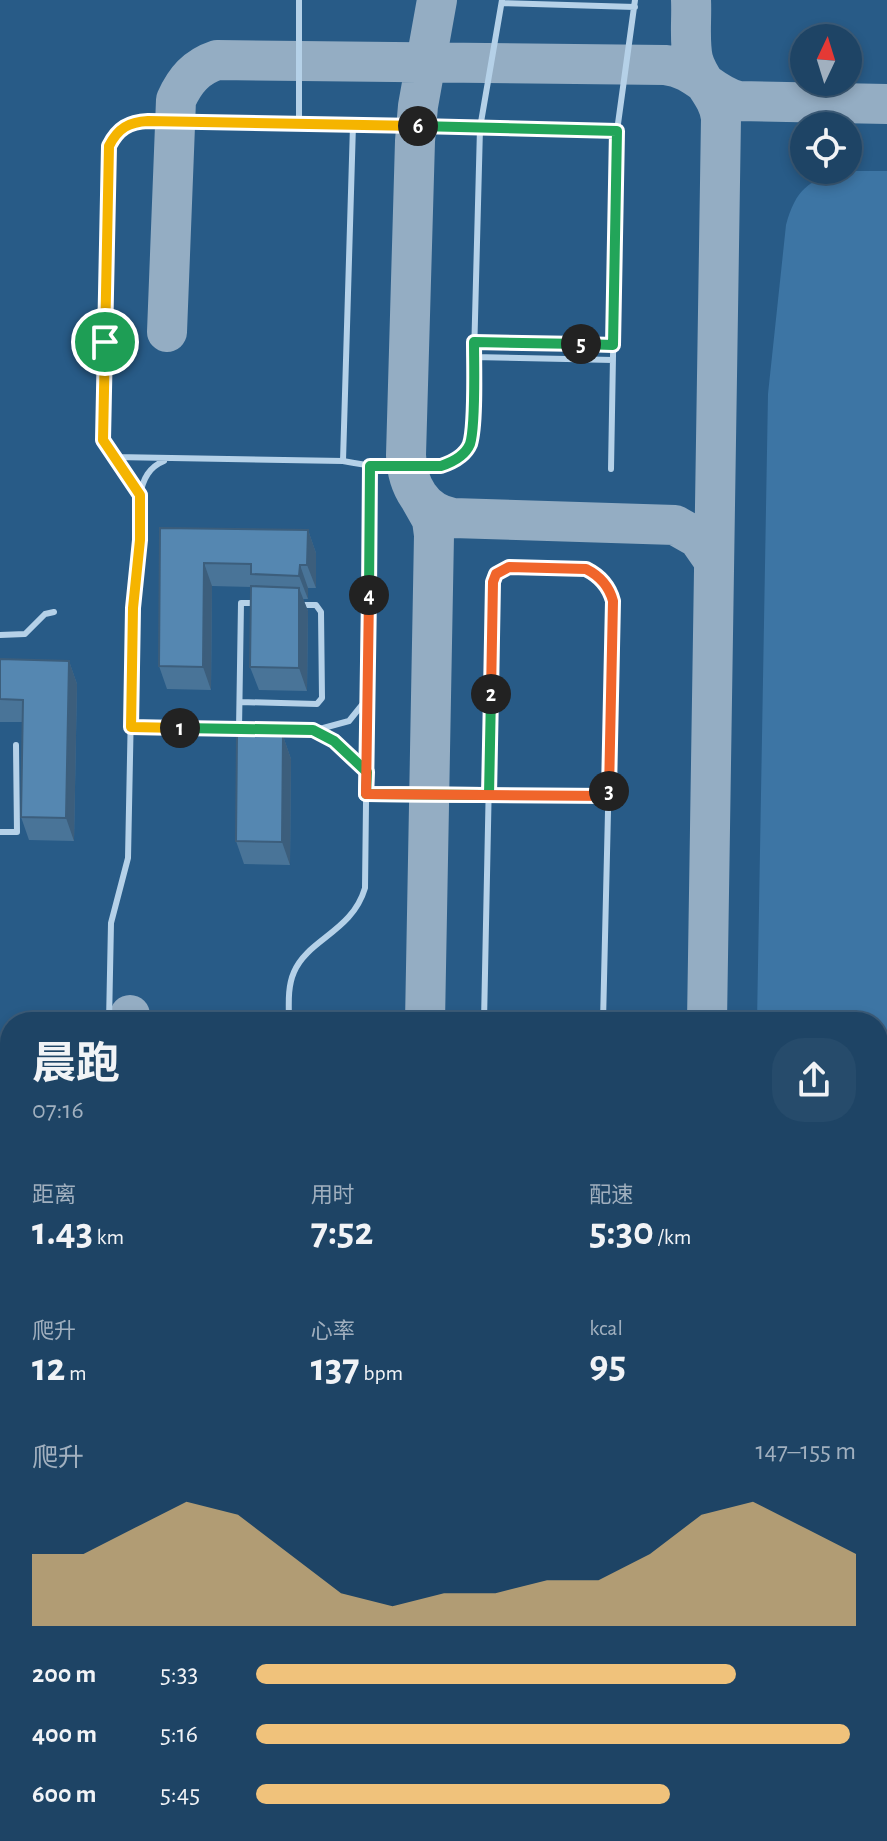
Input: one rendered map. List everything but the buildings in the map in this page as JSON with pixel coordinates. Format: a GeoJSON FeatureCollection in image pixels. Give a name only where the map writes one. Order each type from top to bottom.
{"type":"FeatureCollection","features":[{"type":"Feature","properties":{"kind":"lane"},"geometry":{"type":"LineString","coordinates":[[299,0],[299,124]]}},
{"type":"Feature","properties":{"kind":"lane"},"geometry":{"type":"LineString","coordinates":[[115,457],[441,466],[465,451],[472,433],[480,128],[502,2],[635,4],[617,131],[611,469]]}},
{"type":"Feature","properties":{"kind":"lane"},"geometry":{"type":"LineString","coordinates":[[140,495],[103,440],[109,146],[125,126],[139,121],[617,131]]}},
{"type":"Feature","properties":{"kind":"lane"},"geometry":{"type":"LineString","coordinates":[[343,461],[353,125]]}},
{"type":"Feature","properties":{"kind":"lane"},"geometry":{"type":"LineString","coordinates":[[474,342],[613,345]]}},
{"type":"Feature","properties":{"kind":"lane"},"geometry":{"type":"LineString","coordinates":[[474,357],[613,360]]}},
{"type":"Feature","properties":{"kind":"lane"},"geometry":{"type":"LineString","coordinates":[[109,1012],[111,923],[128,858],[133,608],[140,540],[140,495],[150,470],[171,458]]}},
{"type":"Feature","properties":{"kind":"lane"},"geometry":{"type":"LineString","coordinates":[[289,1012],[289,988],[298,964],[343,926],[361,902],[365,888],[370,466]]}},
{"type":"Feature","properties":{"kind":"lane"},"geometry":{"type":"LineString","coordinates":[[484,1012],[493,582],[496,574],[509,567],[586,569],[601,579],[611,594],[603,1012]]}},
{"type":"Feature","properties":{"kind":"lane"},"geometry":{"type":"LineString","coordinates":[[239,729],[241,603],[271,604]]}},
{"type":"Feature","properties":{"kind":"lane"},"geometry":{"type":"LineString","coordinates":[[240,702],[317,704],[322,698],[321,612],[316,605],[286,604]]}},
{"type":"Feature","properties":{"kind":"lane"},"geometry":{"type":"LineString","coordinates":[[0,635],[25,634],[45,614],[54,612]]}},
{"type":"Feature","properties":{"kind":"lane"},"geometry":{"type":"LineString","coordinates":[[131,727],[313,730],[349,721],[367,697]]}},
{"type":"Feature","properties":{"kind":"lane"},"geometry":{"type":"LineString","coordinates":[[313,730],[334,741],[367,772]]}},
{"type":"Feature","properties":{"kind":"lane"},"geometry":{"type":"LineString","coordinates":[[0,832],[17,832],[16,745]]}},
{"type":"Feature","properties":{"kind":"lane"},"geometry":{"type":"LineString","coordinates":[[366,794],[609,796]]}},
{"type":"Feature","properties":{"kind":"shaded area"},"geometry":{"type":"Polygon","coordinates":[[[862,171],[887,171],[887,1012],[757,1012],[768,394],[786,225],[794,203],[811,184],[862,184],[862,171]]]}},
{"type":"Feature","properties":{"kind":"taxiway"},"geometry":{"type":"LineString","coordinates":[[437,0],[418,106],[415,141],[406,455],[413,487],[425,504],[453,518],[675,525],[698,538],[714,561]]}},
{"type":"Feature","properties":{"kind":"taxiway"},"geometry":{"type":"LineString","coordinates":[[691,0],[693,59],[721,118],[707,1012]]}},
{"type":"Feature","properties":{"kind":"taxiway"},"geometry":{"type":"LineString","coordinates":[[167,332],[176,100],[192,75],[217,60],[665,65],[686,71],[719,93],[738,101],[887,104]]}},
{"type":"Feature","properties":{"kind":"taxiway"},"geometry":{"type":"LineString","coordinates":[[419,497],[432,520],[434,535],[425,1012]]}},
{"type":"Feature","properties":{"kind":"route"},"geometry":{"type":"LineString","coordinates":[[105,342],[103,440],[140,495],[140,540],[133,608],[131,727],[313,730],[334,741],[367,772],[366,794],[489,795],[493,582],[496,574],[509,567],[586,569],[607,586],[613,601],[609,796],[366,794],[370,466],[441,466],[459,458],[465,451],[472,433],[474,342],[613,345],[617,131],[132,123],[118,131],[109,146],[105,342]]}}]}
